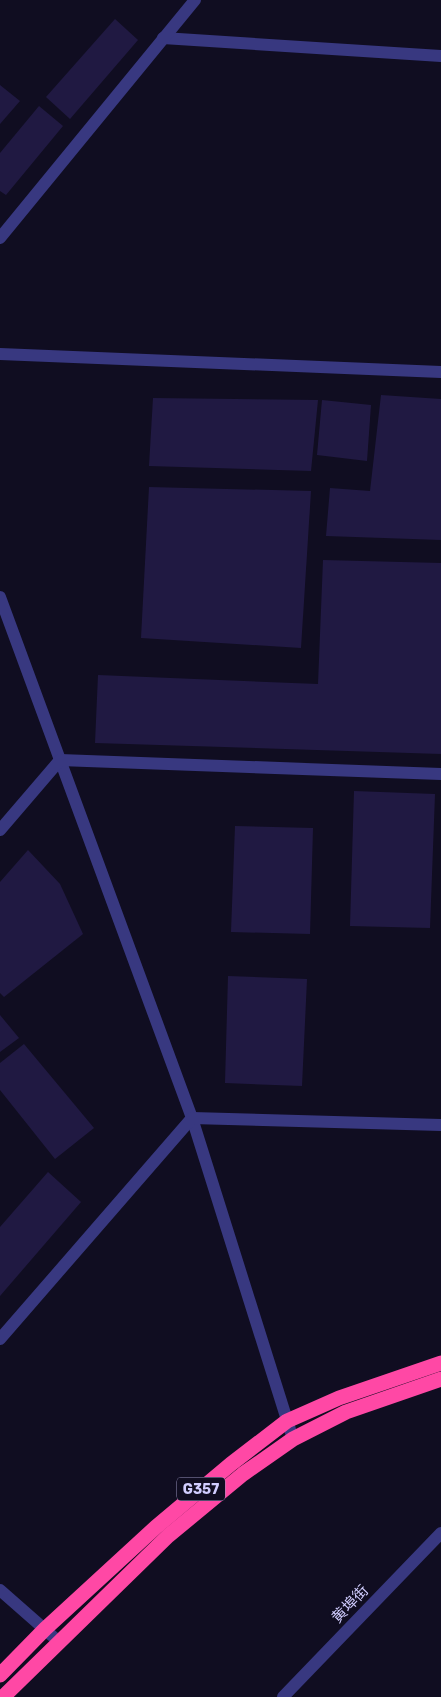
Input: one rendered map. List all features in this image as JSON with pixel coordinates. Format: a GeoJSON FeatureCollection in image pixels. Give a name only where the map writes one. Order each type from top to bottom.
{"type":"FeatureCollection","features":[{"type":"Feature","properties":{"kind":"highway","name":"G357"},"geometry":{"type":"LineString","coordinates":[[0,1675],[45,1629],[156,1526],[231,1464],[288,1421],[339,1398],[441,1362]]}},
{"type":"Feature","properties":{"kind":"highway","name":"G357"},"geometry":{"type":"LineString","coordinates":[[3,1697],[58,1641],[168,1536],[242,1474],[293,1439],[346,1412],[441,1379]]}},
{"type":"Feature","properties":{"kind":"street"},"geometry":{"type":"LineString","coordinates":[[0,238],[195,0]]}},
{"type":"Feature","properties":{"kind":"street"},"geometry":{"type":"LineString","coordinates":[[163,38],[441,56]]}},
{"type":"Feature","properties":{"kind":"street"},"geometry":{"type":"LineString","coordinates":[[0,354],[441,372]]}},
{"type":"Feature","properties":{"kind":"street"},"geometry":{"type":"LineString","coordinates":[[0,597],[192,1118],[293,1439]]}},
{"type":"Feature","properties":{"kind":"street"},"geometry":{"type":"LineString","coordinates":[[60,760],[441,774]]}},
{"type":"Feature","properties":{"kind":"street"},"geometry":{"type":"LineString","coordinates":[[0,830],[60,760]]}},
{"type":"Feature","properties":{"kind":"street"},"geometry":{"type":"LineString","coordinates":[[192,1118],[441,1125]]}},
{"type":"Feature","properties":{"kind":"street"},"geometry":{"type":"LineString","coordinates":[[0,1339],[192,1118]]}},
{"type":"Feature","properties":{"kind":"street","name":"黄埠街"},"geometry":{"type":"LineString","coordinates":[[283,1697],[441,1533]]}},
{"type":"Feature","properties":{"kind":"street"},"geometry":{"type":"LineString","coordinates":[[0,1590],[58,1641]]}},
{"type":"Feature","properties":{"kind":"building"},"geometry":{"type":"Polygon","coordinates":[[[115,19],[138,40],[70,119],[46,97],[115,19]]]}},
{"type":"Feature","properties":{"kind":"building"},"geometry":{"type":"Polygon","coordinates":[[[0,85],[20,101],[0,124],[0,85]]]}},
{"type":"Feature","properties":{"kind":"building"},"geometry":{"type":"Polygon","coordinates":[[[39,106],[63,126],[6,195],[0,191],[0,153],[39,106]]]}},
{"type":"Feature","properties":{"kind":"building"},"geometry":{"type":"Polygon","coordinates":[[[381,395],[441,399],[441,540],[326,536],[330,488],[370,491],[381,395]]]}},
{"type":"Feature","properties":{"kind":"building"},"geometry":{"type":"Polygon","coordinates":[[[153,398],[318,400],[311,471],[149,466],[153,398]]]}},
{"type":"Feature","properties":{"kind":"building"},"geometry":{"type":"Polygon","coordinates":[[[322,400],[371,405],[367,461],[317,455],[322,400]]]}},
{"type":"Feature","properties":{"kind":"building"},"geometry":{"type":"Polygon","coordinates":[[[149,487],[311,491],[301,648],[141,638],[149,487]]]}},
{"type":"Feature","properties":{"kind":"building"},"geometry":{"type":"Polygon","coordinates":[[[323,560],[441,563],[441,754],[95,743],[98,675],[318,684],[323,560]]]}},
{"type":"Feature","properties":{"kind":"building"},"geometry":{"type":"Polygon","coordinates":[[[354,791],[435,794],[430,928],[350,926],[354,791]]]}},
{"type":"Feature","properties":{"kind":"building"},"geometry":{"type":"Polygon","coordinates":[[[235,826],[313,828],[310,934],[231,932],[235,826]]]}},
{"type":"Feature","properties":{"kind":"building"},"geometry":{"type":"Polygon","coordinates":[[[28,850],[60,884],[83,934],[4,997],[0,993],[0,882],[28,850]]]}},
{"type":"Feature","properties":{"kind":"building"},"geometry":{"type":"Polygon","coordinates":[[[228,976],[307,979],[302,1086],[225,1083],[228,976]]]}},
{"type":"Feature","properties":{"kind":"building"},"geometry":{"type":"Polygon","coordinates":[[[0,1015],[19,1038],[0,1052],[0,1015]]]}},
{"type":"Feature","properties":{"kind":"building"},"geometry":{"type":"Polygon","coordinates":[[[24,1044],[94,1128],[55,1159],[0,1090],[0,1063],[24,1044]]]}},
{"type":"Feature","properties":{"kind":"building"},"geometry":{"type":"Polygon","coordinates":[[[48,1172],[81,1202],[0,1296],[0,1227],[48,1172]]]}}]}
